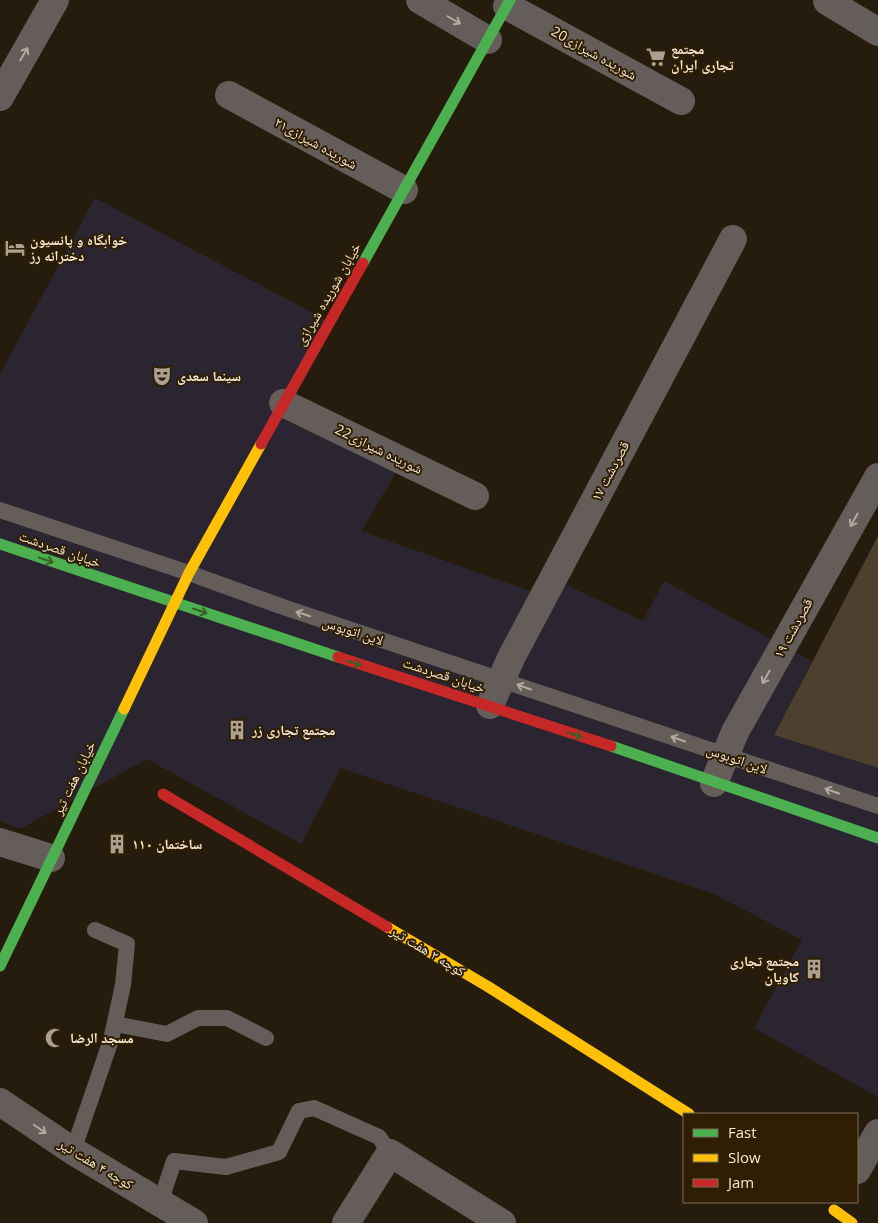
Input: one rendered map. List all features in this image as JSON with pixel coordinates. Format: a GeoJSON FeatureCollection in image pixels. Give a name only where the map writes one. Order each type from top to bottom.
{"type":"FeatureCollection","features":[{"type":"Feature","properties":{"kind":"main road","name":"خیابان شوریده شیرازی"},"geometry":{"type":"LineString","coordinates":[[174,603],[283,403],[508,3]]}},
{"type":"Feature","properties":{"kind":"main road","name":"خیابان قصردشت"},"geometry":{"type":"LineString","coordinates":[[0,544],[174,603],[490,705],[878,838]]}},
{"type":"Feature","properties":{"kind":"main road","name":"خیابان هفت تیر"},"geometry":{"type":"LineString","coordinates":[[0,966],[174,603]]}},
{"type":"Feature","properties":{"kind":"main road","name":"کوچه ۲ هفت تیر"},"geometry":{"type":"LineString","coordinates":[[163,794],[487,986],[687,1113]]}},
{"type":"Feature","properties":{"kind":"street"},"geometry":{"type":"LineString","coordinates":[[0,97],[55,0]]}},
{"type":"Feature","properties":{"kind":"street"},"geometry":{"type":"LineString","coordinates":[[420,0],[488,40]]}},
{"type":"Feature","properties":{"kind":"street"},"geometry":{"type":"LineString","coordinates":[[827,1],[878,32]]}},
{"type":"Feature","properties":{"kind":"street","name":"20شوریده شیرازی"},"geometry":{"type":"LineString","coordinates":[[508,3],[681,101]]}},
{"type":"Feature","properties":{"kind":"street","name":"شوریده شیرازی۲۱"},"geometry":{"type":"LineString","coordinates":[[229,95],[404,190]]}},
{"type":"Feature","properties":{"kind":"street","name":"قصردشت ۱۷"},"geometry":{"type":"LineString","coordinates":[[490,705],[501,679],[733,239]]}},
{"type":"Feature","properties":{"kind":"street","name":"22شوریده شیرازی"},"geometry":{"type":"LineString","coordinates":[[283,403],[475,496]]}},
{"type":"Feature","properties":{"kind":"street","name":"قصردشت ۱۹"},"geometry":{"type":"LineString","coordinates":[[714,782],[724,754],[878,477]]}},
{"type":"Feature","properties":{"kind":"street"},"geometry":{"type":"LineString","coordinates":[[0,842],[51,858]]}},
{"type":"Feature","properties":{"kind":"street","name":"کوچه ۴ هفت تیر"},"geometry":{"type":"LineString","coordinates":[[0,1102],[72,1152],[194,1223]]}},
{"type":"Feature","properties":{"kind":"street"},"geometry":{"type":"LineString","coordinates":[[858,1168],[878,1133]]}},
{"type":"Feature","properties":{"kind":"street"},"geometry":{"type":"LineString","coordinates":[[346,1223],[390,1153],[502,1223]]}},
{"type":"Feature","properties":{"kind":"lane","name":"لاین اتوبوس"},"geometry":{"type":"LineString","coordinates":[[0,510],[878,806]]}},
{"type":"Feature","properties":{"kind":"lane"},"geometry":{"type":"LineString","coordinates":[[72,1152],[115,1024],[123,985],[127,944],[95,930]]}},
{"type":"Feature","properties":{"kind":"lane"},"geometry":{"type":"LineString","coordinates":[[115,1024],[167,1034],[198,1018],[227,1018],[266,1038]]}},
{"type":"Feature","properties":{"kind":"lane"},"geometry":{"type":"LineString","coordinates":[[160,1203],[174,1162],[226,1167],[279,1152],[299,1111],[314,1108],[379,1137],[390,1153]]}},
{"type":"Feature","properties":{"kind":"shaded area"},"geometry":{"type":"Polygon","coordinates":[[[95,198],[334,324],[291,405],[402,463],[361,531],[552,599],[560,582],[643,621],[664,581],[812,661],[774,735],[878,768],[878,1097],[754,1028],[802,940],[714,894],[341,768],[301,844],[147,759],[20,829],[0,821],[0,374],[95,198]]]}},
{"type":"Feature","properties":{"kind":"shaded area"},"geometry":{"type":"Polygon","coordinates":[[[878,536],[878,768],[774,735],[878,536]]]}},
{"type":"Feature","properties":{"kind":"traffic: fast"},"geometry":{"type":"LineString","coordinates":[[363,263],[510,0]]}},
{"type":"Feature","properties":{"kind":"traffic: fast"},"geometry":{"type":"LineString","coordinates":[[0,544],[338,657]]}},
{"type":"Feature","properties":{"kind":"traffic: fast"},"geometry":{"type":"LineString","coordinates":[[0,966],[124,709]]}},
{"type":"Feature","properties":{"kind":"traffic: fast"},"geometry":{"type":"LineString","coordinates":[[611,746],[878,838]]}},
{"type":"Feature","properties":{"kind":"traffic: slow"},"geometry":{"type":"LineString","coordinates":[[124,709],[189,573],[261,444]]}},
{"type":"Feature","properties":{"kind":"traffic: slow"},"geometry":{"type":"LineString","coordinates":[[387,927],[487,986],[687,1113]]}},
{"type":"Feature","properties":{"kind":"traffic: slow"},"geometry":{"type":"LineString","coordinates":[[834,1210],[852,1223]]}},
{"type":"Feature","properties":{"kind":"traffic: jam"},"geometry":{"type":"LineString","coordinates":[[261,444],[363,263]]}},
{"type":"Feature","properties":{"kind":"traffic: jam"},"geometry":{"type":"LineString","coordinates":[[338,657],[611,746]]}},
{"type":"Feature","properties":{"kind":"traffic: jam"},"geometry":{"type":"LineString","coordinates":[[163,794],[387,927]]}},
{"type":"Feature","properties":{"kind":"place","name":"مجتمع تجاری ایران"},"geometry":{"type":"Point","coordinates":[656,57]}},
{"type":"Feature","properties":{"kind":"place","name":"خوابگاه و پانسیون دخترانه رز"},"geometry":{"type":"Point","coordinates":[15,248]}},
{"type":"Feature","properties":{"kind":"place","name":"سینما سعدی"},"geometry":{"type":"Point","coordinates":[162,376]}},
{"type":"Feature","properties":{"kind":"place","name":"مجتمع تجاری زر"},"geometry":{"type":"Point","coordinates":[237,730]}},
{"type":"Feature","properties":{"kind":"place","name":"ساختمان ۱۱۰"},"geometry":{"type":"Point","coordinates":[117,844]}},
{"type":"Feature","properties":{"kind":"place","name":"مجتمع تجاری کاویان"},"geometry":{"type":"Point","coordinates":[814,969]}},
{"type":"Feature","properties":{"kind":"place","name":"مسجد الرضا"},"geometry":{"type":"Point","coordinates":[55,1038]}}]}
